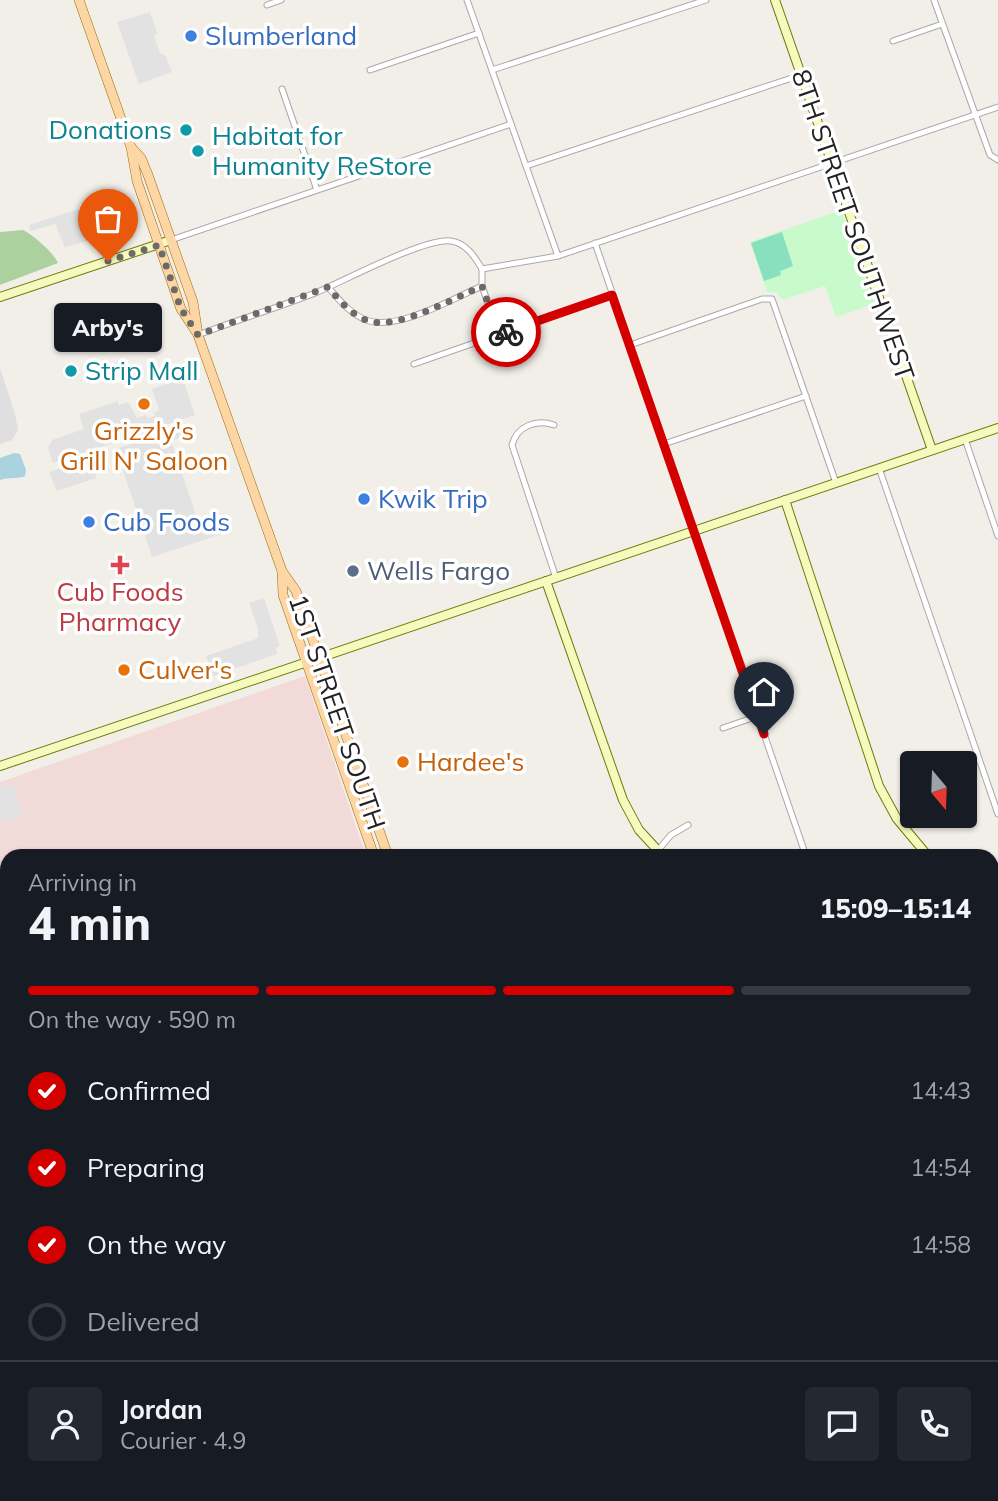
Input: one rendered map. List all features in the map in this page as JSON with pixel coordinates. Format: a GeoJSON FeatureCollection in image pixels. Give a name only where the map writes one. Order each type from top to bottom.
{"type":"FeatureCollection","features":[{"type":"Feature","properties":{"kind":"main road","name":"1ST STREET SOUTH"},"geometry":{"type":"LineString","coordinates":[[79,0],[131,148],[134,173],[181,309],[198,335]]}},
{"type":"Feature","properties":{"kind":"main road","name":"1ST STREET SOUTH"},"geometry":{"type":"LineString","coordinates":[[131,148],[144,164],[193,302],[198,335],[282,571],[284,595],[372,849]]}},
{"type":"Feature","properties":{"kind":"main road","name":"1ST STREET SOUTH"},"geometry":{"type":"LineString","coordinates":[[282,571],[296,591],[386,849]]}},
{"type":"Feature","properties":{"kind":"street"},"geometry":{"type":"LineString","coordinates":[[267,5],[281,0]]}},
{"type":"Feature","properties":{"kind":"street"},"geometry":{"type":"LineString","coordinates":[[467,0],[558,256]]}},
{"type":"Feature","properties":{"kind":"street"},"geometry":{"type":"LineString","coordinates":[[492,70],[706,0]]}},
{"type":"Feature","properties":{"kind":"street","name":"8TH STREET SOUTHWEST"},"geometry":{"type":"LineString","coordinates":[[775,0],[932,450]]}},
{"type":"Feature","properties":{"kind":"street"},"geometry":{"type":"LineString","coordinates":[[934,0],[990,155],[998,160]]}},
{"type":"Feature","properties":{"kind":"street"},"geometry":{"type":"LineString","coordinates":[[893,41],[942,24]]}},
{"type":"Feature","properties":{"kind":"street"},"geometry":{"type":"LineString","coordinates":[[370,70],[479,33]]}},
{"type":"Feature","properties":{"kind":"street"},"geometry":{"type":"LineString","coordinates":[[526,166],[801,75]]}},
{"type":"Feature","properties":{"kind":"street"},"geometry":{"type":"LineString","coordinates":[[282,89],[317,190]]}},
{"type":"Feature","properties":{"kind":"street"},"geometry":{"type":"LineString","coordinates":[[482,269],[558,256],[998,107]]}},
{"type":"Feature","properties":{"kind":"street"},"geometry":{"type":"LineString","coordinates":[[0,297],[511,124]]}},
{"type":"Feature","properties":{"kind":"street"},"geometry":{"type":"LineString","coordinates":[[198,335],[328,287],[439,241],[450,241],[465,247],[482,269],[482,286],[499,335]]}},
{"type":"Feature","properties":{"kind":"street"},"geometry":{"type":"LineString","coordinates":[[595,243],[804,849]]}},
{"type":"Feature","properties":{"kind":"street"},"geometry":{"type":"LineString","coordinates":[[328,287],[358,316],[380,323],[408,317],[482,286]]}},
{"type":"Feature","properties":{"kind":"street"},"geometry":{"type":"LineString","coordinates":[[414,364],[612,295]]}},
{"type":"Feature","properties":{"kind":"street"},"geometry":{"type":"LineString","coordinates":[[630,345],[770,298],[775,303],[836,483]]}},
{"type":"Feature","properties":{"kind":"street"},"geometry":{"type":"LineString","coordinates":[[664,444],[806,396]]}},
{"type":"Feature","properties":{"kind":"street"},"geometry":{"type":"LineString","coordinates":[[554,425],[541,421],[527,426],[516,434],[512,445],[556,578]]}},
{"type":"Feature","properties":{"kind":"street"},"geometry":{"type":"LineString","coordinates":[[0,766],[998,428]]}},
{"type":"Feature","properties":{"kind":"street"},"geometry":{"type":"LineString","coordinates":[[965,439],[998,536]]}},
{"type":"Feature","properties":{"kind":"street"},"geometry":{"type":"LineString","coordinates":[[879,468],[998,814]]}},
{"type":"Feature","properties":{"kind":"street"},"geometry":{"type":"LineString","coordinates":[[785,500],[879,786],[897,819],[922,849]]}},
{"type":"Feature","properties":{"kind":"street"},"geometry":{"type":"LineString","coordinates":[[546,581],[621,795],[634,822],[654,849]]}},
{"type":"Feature","properties":{"kind":"street"},"geometry":{"type":"LineString","coordinates":[[723,728],[758,716]]}},
{"type":"Feature","properties":{"kind":"street"},"geometry":{"type":"LineString","coordinates":[[661,849],[671,835],[688,825]]}},
{"type":"Feature","properties":{"kind":"shaded area"},"geometry":{"type":"Polygon","coordinates":[[[150,12],[157,33],[154,37],[172,72],[139,84],[117,22],[150,12]]]}},
{"type":"Feature","properties":{"kind":"shaded area"},"geometry":{"type":"Polygon","coordinates":[[[112,198],[119,216],[87,226],[88,241],[65,247],[55,224],[30,231],[29,225],[112,198]]]}},
{"type":"Feature","properties":{"kind":"shaded area"},"geometry":{"type":"Polygon","coordinates":[[[0,368],[18,430],[12,440],[0,444],[0,368]]]}},
{"type":"Feature","properties":{"kind":"shaded area"},"geometry":{"type":"Polygon","coordinates":[[[183,379],[195,415],[53,463],[48,448],[52,440],[84,429],[79,414],[118,401],[119,405],[128,402],[137,418],[155,416],[154,413],[159,410],[152,389],[183,379]]]}},
{"type":"Feature","properties":{"kind":"shaded area"},"geometry":{"type":"Polygon","coordinates":[[[186,425],[189,434],[171,441],[201,530],[219,524],[222,534],[152,557],[116,449],[186,425]]]}},
{"type":"Feature","properties":{"kind":"shaded area"},"geometry":{"type":"Polygon","coordinates":[[[101,454],[107,467],[95,475],[96,478],[57,491],[49,472],[101,454]]]}},
{"type":"Feature","properties":{"kind":"shaded area"},"geometry":{"type":"Polygon","coordinates":[[[264,598],[280,646],[276,648],[277,654],[213,676],[206,656],[258,638],[258,628],[249,603],[264,598]]]}},
{"type":"Feature","properties":{"kind":"shaded area"},"geometry":{"type":"Polygon","coordinates":[[[305,676],[364,849],[0,849],[0,782],[305,676]]]}},
{"type":"Feature","properties":{"kind":"shaded area"},"geometry":{"type":"Polygon","coordinates":[[[13,784],[23,816],[6,822],[0,819],[0,788],[13,784]]]}},
{"type":"Feature","properties":{"kind":"green space"},"geometry":{"type":"Polygon","coordinates":[[[841,210],[874,304],[836,317],[825,286],[782,300],[777,292],[767,292],[750,242],[841,210]]]}},
{"type":"Feature","properties":{"kind":"green space"},"geometry":{"type":"Polygon","coordinates":[[[23,230],[43,245],[58,263],[0,285],[0,232],[23,230]]]}},
{"type":"Feature","properties":{"kind":"green space"},"geometry":{"type":"Polygon","coordinates":[[[782,232],[793,266],[780,271],[781,275],[764,281],[751,243],[782,232]]]}},
{"type":"Feature","properties":{"kind":"water"},"geometry":{"type":"Polygon","coordinates":[[[14,453],[20,454],[26,470],[25,476],[0,480],[0,458],[14,453]]]}},
{"type":"Feature","properties":{"kind":"way so far"},"geometry":{"type":"LineString","coordinates":[[108,261],[159,245],[181,309],[198,335],[328,287],[358,316],[380,323],[408,317],[482,286],[499,335],[506,332]]}},
{"type":"Feature","properties":{"kind":"place","name":"Slumberland"},"geometry":{"type":"Point","coordinates":[191,36]}},
{"type":"Feature","properties":{"kind":"place","name":"Donations"},"geometry":{"type":"Point","coordinates":[186,130]}},
{"type":"Feature","properties":{"kind":"place","name":"Habitat for Humanity ReStore"},"geometry":{"type":"Point","coordinates":[198,151]}},
{"type":"Feature","properties":{"kind":"place","name":"Arby's"},"geometry":{"type":"Point","coordinates":[108,261]}},
{"type":"Feature","properties":{"kind":"place","name":"Strip Mall"},"geometry":{"type":"Point","coordinates":[71,371]}},
{"type":"Feature","properties":{"kind":"place","name":"Grizzly's Grill N' Saloon"},"geometry":{"type":"Point","coordinates":[144,404]}},
{"type":"Feature","properties":{"kind":"place","name":"Kwik Trip"},"geometry":{"type":"Point","coordinates":[364,499]}},
{"type":"Feature","properties":{"kind":"place","name":"Cub Foods"},"geometry":{"type":"Point","coordinates":[89,522]}},
{"type":"Feature","properties":{"kind":"place","name":"Cub Foods Pharmacy"},"geometry":{"type":"Point","coordinates":[120,565]}},
{"type":"Feature","properties":{"kind":"place","name":"Wells Fargo"},"geometry":{"type":"Point","coordinates":[353,571]}},
{"type":"Feature","properties":{"kind":"place","name":"Culver's"},"geometry":{"type":"Point","coordinates":[124,670]}},
{"type":"Feature","properties":{"kind":"place","name":"Hardee's"},"geometry":{"type":"Point","coordinates":[403,762]}},
{"type":"Feature","properties":{"kind":"route"},"geometry":{"type":"LineString","coordinates":[[506,332],[612,295],[764,734]]}}]}
